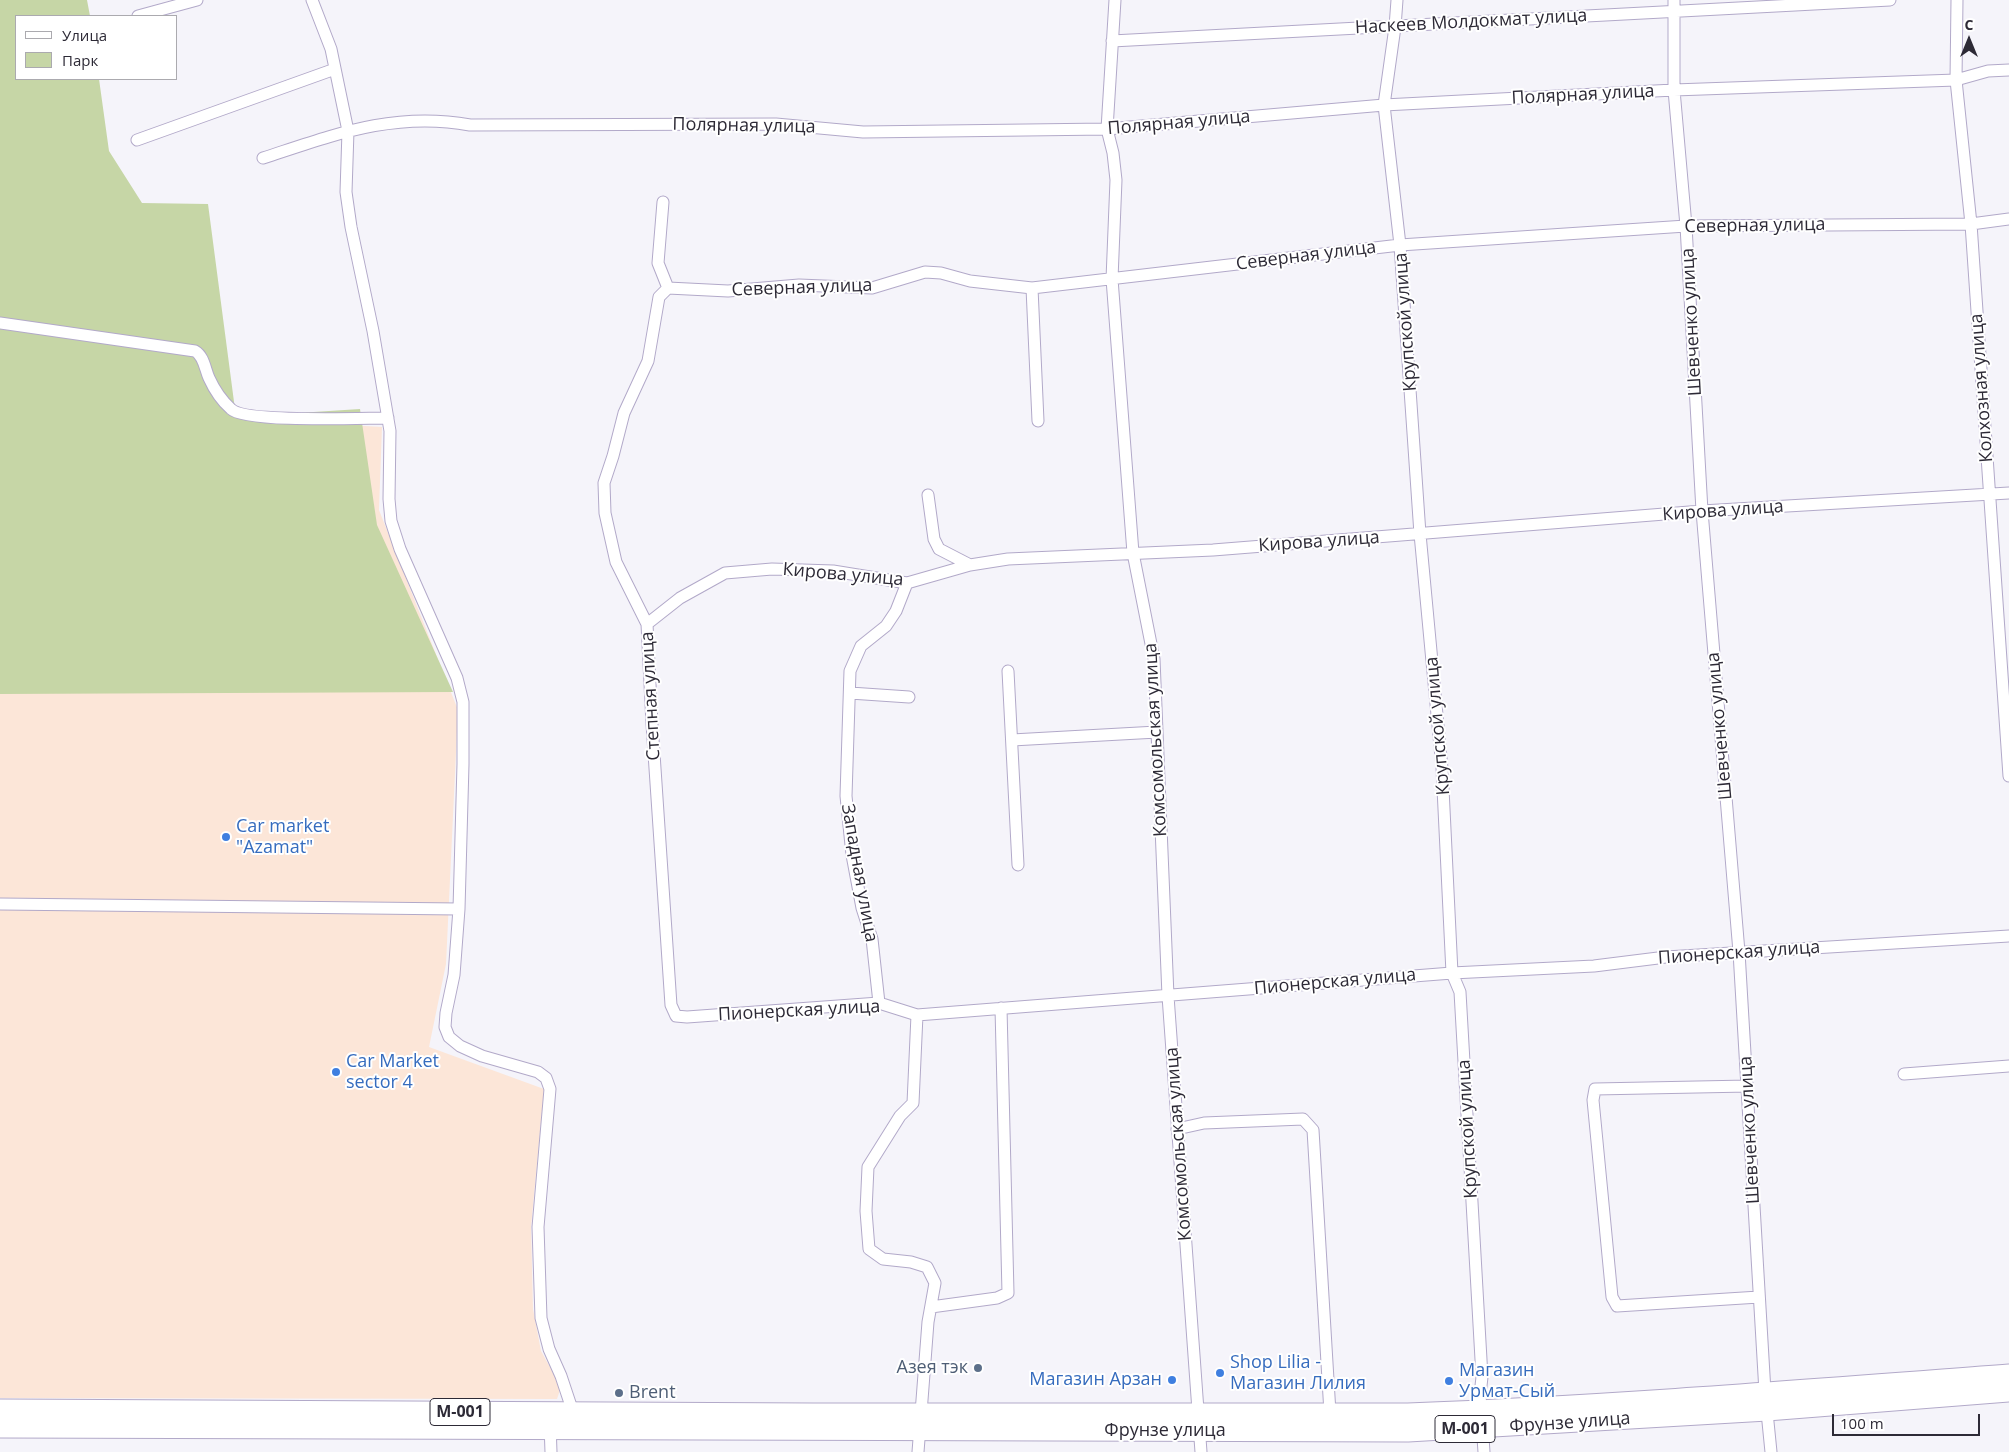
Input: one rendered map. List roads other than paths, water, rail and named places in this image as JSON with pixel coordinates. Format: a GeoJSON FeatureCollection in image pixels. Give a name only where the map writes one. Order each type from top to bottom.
{"type":"FeatureCollection","features":[{"type":"Feature","properties":{"kind":"main road","name":"Фрунзе улица"},"geometry":{"type":"LineString","coordinates":[[920,1422],[1198,1413],[1481,1410],[2009,1374]]}},
{"type":"Feature","properties":{"kind":"main road","name":"Фрунзе улица"},"geometry":{"type":"LineString","coordinates":[[920,1422],[1200,1432],[1408,1432],[1767,1411],[2009,1392]]}},
{"type":"Feature","properties":{"kind":"main road","name":"M-001"},"geometry":{"type":"LineString","coordinates":[[0,1409],[550,1421],[920,1422]]}},
{"type":"Feature","properties":{"kind":"main road","name":"M-001"},"geometry":{"type":"LineString","coordinates":[[0,1428],[550,1421],[573,1412],[669,1422]]}},
{"type":"Feature","properties":{"kind":"street"},"geometry":{"type":"LineString","coordinates":[[142,15],[197,0]]}},
{"type":"Feature","properties":{"kind":"street"},"geometry":{"type":"LineString","coordinates":[[312,0],[331,49],[348,131],[347,200],[373,331],[390,431],[389,499],[391,521],[400,549],[457,678],[463,702],[459,909],[454,975],[445,1027],[449,1037],[460,1046],[482,1056],[538,1072],[546,1078],[550,1088],[538,1227],[541,1318],[549,1349],[561,1376],[573,1412]]}},
{"type":"Feature","properties":{"kind":"street","name":"Комсомольская улица"},"geometry":{"type":"LineString","coordinates":[[1115,0],[1107,129],[1113,153],[1116,180],[1112,279],[1133,553],[1154,659],[1168,996],[1201,1452]]}},
{"type":"Feature","properties":{"kind":"street","name":"Крупской улица"},"geometry":{"type":"LineString","coordinates":[[1397,0],[1384,105],[1400,245],[1420,534],[1442,768],[1452,973],[1460,992],[1482,1377],[1481,1410],[1484,1452]]}},
{"type":"Feature","properties":{"kind":"street","name":"Наскеев Молдокмат улица"},"geometry":{"type":"LineString","coordinates":[[1112,41],[1395,27],[1674,5],[1890,0]]}},
{"type":"Feature","properties":{"kind":"street","name":"Колхозная улица"},"geometry":{"type":"LineString","coordinates":[[1958,0],[1956,80],[1971,224],[1988,494],[2009,776]]}},
{"type":"Feature","properties":{"kind":"street","name":"Шевченко улица"},"geometry":{"type":"LineString","coordinates":[[1674,5],[1674,90],[1686,226],[1702,511],[1739,952],[1765,1392],[1771,1452]]}},
{"type":"Feature","properties":{"kind":"street"},"geometry":{"type":"LineString","coordinates":[[137,140],[335,69]]}},
{"type":"Feature","properties":{"kind":"street","name":"Полярная улица"},"geometry":{"type":"LineString","coordinates":[[263,158],[348,131],[390,122],[449,121],[470,125],[776,124],[863,132],[1107,129],[1384,105],[1674,90],[1956,80],[1988,71],[2009,70]]}},
{"type":"Feature","properties":{"kind":"street"},"geometry":{"type":"LineString","coordinates":[[663,202],[658,263],[668,288]]}},
{"type":"Feature","properties":{"kind":"street","name":"Северная улица"},"geometry":{"type":"LineString","coordinates":[[668,288],[728,291],[799,285],[872,288],[925,272],[941,273],[970,281],[1032,288],[1400,245],[1686,226],[1971,224],[2009,219]]}},
{"type":"Feature","properties":{"kind":"street","name":"Степная улица"},"geometry":{"type":"LineString","coordinates":[[668,288],[659,297],[648,361],[624,413],[604,483],[605,513],[616,562],[647,624],[671,1005]]}},
{"type":"Feature","properties":{"kind":"street"},"geometry":{"type":"LineString","coordinates":[[1032,288],[1038,421]]}},
{"type":"Feature","properties":{"kind":"street"},"geometry":{"type":"LineString","coordinates":[[0,323],[196,351],[200,353],[210,380],[219,395],[232,411],[241,414],[268,417],[388,418]]}},
{"type":"Feature","properties":{"kind":"street","name":"Кирова улица"},"geometry":{"type":"LineString","coordinates":[[647,624],[680,598],[725,573],[772,569],[833,571],[906,583],[970,565],[1008,559],[1213,550],[1702,511],[2009,492]]}},
{"type":"Feature","properties":{"kind":"street"},"geometry":{"type":"LineString","coordinates":[[928,495],[934,539],[939,549],[970,565]]}},
{"type":"Feature","properties":{"kind":"street","name":"Западная улица"},"geometry":{"type":"LineString","coordinates":[[879,1003],[872,939],[862,908],[852,855],[846,796],[850,671],[861,646],[886,626],[896,611],[906,583]]}},
{"type":"Feature","properties":{"kind":"street"},"geometry":{"type":"LineString","coordinates":[[1008,671],[1018,865]]}},
{"type":"Feature","properties":{"kind":"street"},"geometry":{"type":"LineString","coordinates":[[850,693],[909,697]]}},
{"type":"Feature","properties":{"kind":"street"},"geometry":{"type":"LineString","coordinates":[[1012,740],[1157,732]]}},
{"type":"Feature","properties":{"kind":"street"},"geometry":{"type":"LineString","coordinates":[[0,904],[459,909]]}},
{"type":"Feature","properties":{"kind":"street","name":"Пионерская улица"},"geometry":{"type":"LineString","coordinates":[[671,1005],[676,1016],[687,1017],[879,1003],[916,1015],[1452,973],[1594,966],[1666,957],[2009,936]]}},
{"type":"Feature","properties":{"kind":"street"},"geometry":{"type":"LineString","coordinates":[[931,1307],[997,1298],[1008,1293],[1001,1008]]}},
{"type":"Feature","properties":{"kind":"street"},"geometry":{"type":"LineString","coordinates":[[916,1015],[915,1091],[913,1103],[900,1116],[868,1167],[866,1211],[869,1248],[883,1259],[911,1262],[927,1267],[936,1283],[928,1322],[918,1452]]}},
{"type":"Feature","properties":{"kind":"street"},"geometry":{"type":"LineString","coordinates":[[1904,1074],[2009,1066]]}},
{"type":"Feature","properties":{"kind":"street"},"geometry":{"type":"LineString","coordinates":[[1748,1086],[1595,1089],[1593,1100],[1612,1297],[1617,1306],[1759,1297]]}},
{"type":"Feature","properties":{"kind":"street"},"geometry":{"type":"LineString","coordinates":[[1177,1129],[1204,1123],[1303,1119],[1313,1130],[1330,1413]]}},
{"type":"Feature","properties":{"kind":"street"},"geometry":{"type":"LineString","coordinates":[[550,1421],[551,1452]]}},
{"type":"Feature","properties":{"kind":"place","name":"Car market \"Azamat\""},"geometry":{"type":"Point","coordinates":[226,837]}},
{"type":"Feature","properties":{"kind":"place","name":"Car Market sector 4"},"geometry":{"type":"Point","coordinates":[336,1072]}},
{"type":"Feature","properties":{"kind":"place","name":"Азея тэк"},"geometry":{"type":"Point","coordinates":[978,1368]}},
{"type":"Feature","properties":{"kind":"place","name":"Shop Lilia - Магазин Лилия"},"geometry":{"type":"Point","coordinates":[1220,1373]}},
{"type":"Feature","properties":{"kind":"place","name":"Магазин Арзан"},"geometry":{"type":"Point","coordinates":[1172,1380]}},
{"type":"Feature","properties":{"kind":"place","name":"Магазин Урмат-Сый"},"geometry":{"type":"Point","coordinates":[1449,1381]}},
{"type":"Feature","properties":{"kind":"place","name":"Brent"},"geometry":{"type":"Point","coordinates":[619,1393]}}]}
